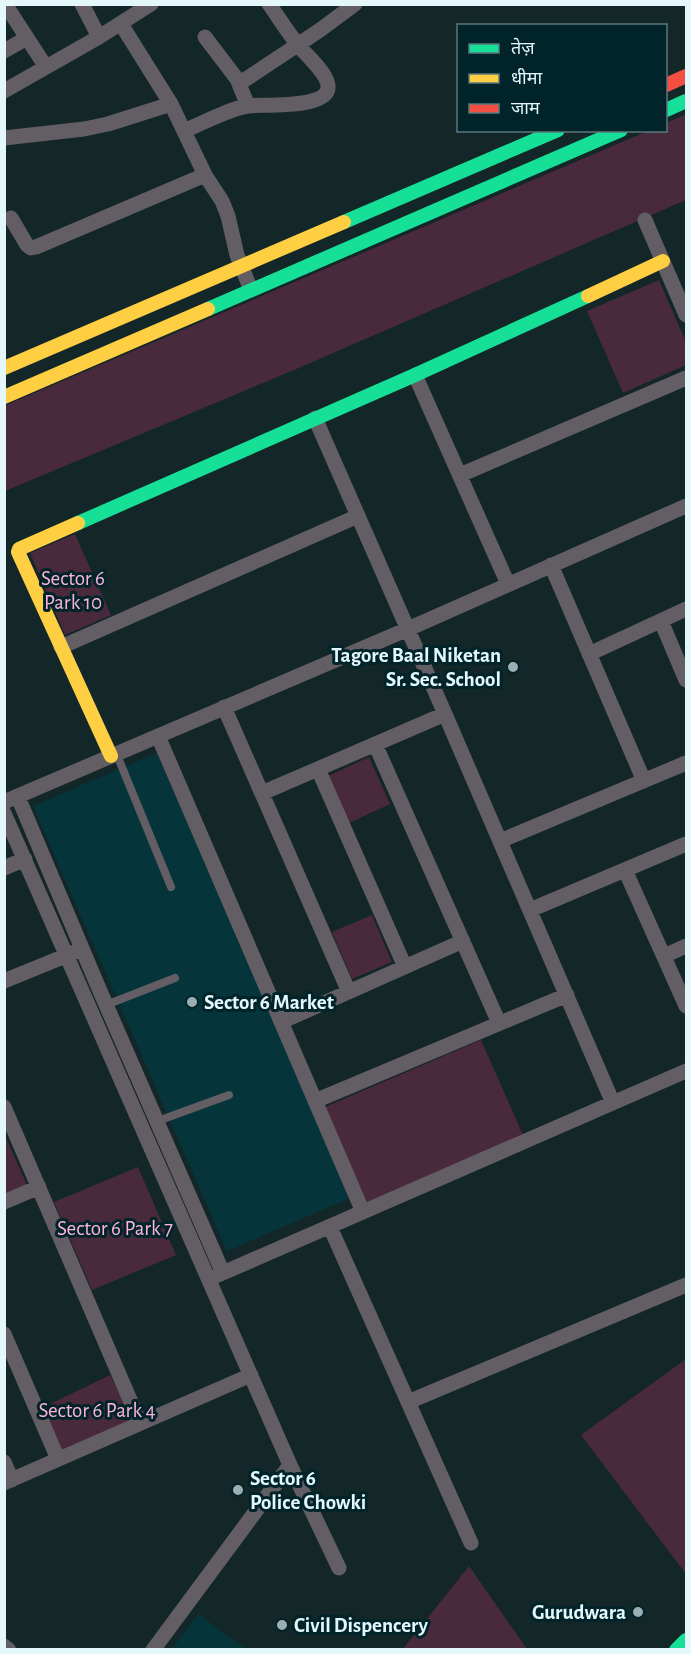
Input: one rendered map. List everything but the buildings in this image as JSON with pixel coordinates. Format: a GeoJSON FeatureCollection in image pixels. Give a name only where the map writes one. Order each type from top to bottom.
{"type":"FeatureCollection","features":[{"type":"Feature","properties":{"kind":"main road"},"geometry":{"type":"LineString","coordinates":[[667,86],[687,76]]}},
{"type":"Feature","properties":{"kind":"main road"},"geometry":{"type":"LineString","coordinates":[[667,111],[687,101]]}},
{"type":"Feature","properties":{"kind":"main road"},"geometry":{"type":"LineString","coordinates":[[4,368],[242,268],[553,132]]}},
{"type":"Feature","properties":{"kind":"main road"},"geometry":{"type":"LineString","coordinates":[[4,397],[593,139],[615,132]]}},
{"type":"Feature","properties":{"kind":"main road"},"geometry":{"type":"LineString","coordinates":[[114,755],[19,556],[19,549],[415,375],[663,261]]}},
{"type":"Feature","properties":{"kind":"main road"},"geometry":{"type":"LineString","coordinates":[[676,1650],[687,1640]]}},
{"type":"Feature","properties":{"kind":"street"},"geometry":{"type":"LineString","coordinates":[[5,4],[46,67]]}},
{"type":"Feature","properties":{"kind":"street"},"geometry":{"type":"LineString","coordinates":[[82,4],[99,37]]}},
{"type":"Feature","properties":{"kind":"street"},"geometry":{"type":"LineString","coordinates":[[4,91],[121,24],[151,4]]}},
{"type":"Feature","properties":{"kind":"street"},"geometry":{"type":"LineString","coordinates":[[184,131],[236,109],[248,106],[311,102],[325,95],[329,85],[325,77],[298,45],[269,4]]}},
{"type":"Feature","properties":{"kind":"street"},"geometry":{"type":"LineString","coordinates":[[240,84],[355,4]]}},
{"type":"Feature","properties":{"kind":"street"},"geometry":{"type":"LineString","coordinates":[[121,24],[171,104],[205,174],[226,209],[233,242],[251,290]]}},
{"type":"Feature","properties":{"kind":"street"},"geometry":{"type":"LineString","coordinates":[[205,37],[240,84],[248,106]]}},
{"type":"Feature","properties":{"kind":"street"},"geometry":{"type":"LineString","coordinates":[[4,51],[27,38]]}},
{"type":"Feature","properties":{"kind":"street"},"geometry":{"type":"LineString","coordinates":[[4,138],[84,129],[108,124],[171,104]]}},
{"type":"Feature","properties":{"kind":"street"},"geometry":{"type":"LineString","coordinates":[[11,218],[24,242],[31,248],[36,247],[205,174]]}},
{"type":"Feature","properties":{"kind":"street"},"geometry":{"type":"LineString","coordinates":[[645,220],[687,315]]}},
{"type":"Feature","properties":{"kind":"street"},"geometry":{"type":"LineString","coordinates":[[415,375],[508,584]]}},
{"type":"Feature","properties":{"kind":"street"},"geometry":{"type":"LineString","coordinates":[[460,475],[687,378]]}},
{"type":"Feature","properties":{"kind":"street"},"geometry":{"type":"LineString","coordinates":[[315,418],[446,714],[613,1103]]}},
{"type":"Feature","properties":{"kind":"street"},"geometry":{"type":"LineString","coordinates":[[339,1569],[251,1375],[158,1121],[83,948],[11,800],[687,506]]}},
{"type":"Feature","properties":{"kind":"street"},"geometry":{"type":"LineString","coordinates":[[61,647],[358,516]]}},
{"type":"Feature","properties":{"kind":"street"},"geometry":{"type":"LineString","coordinates":[[551,565],[644,781]]}},
{"type":"Feature","properties":{"kind":"street"},"geometry":{"type":"LineString","coordinates":[[589,654],[687,609]]}},
{"type":"Feature","properties":{"kind":"street"},"geometry":{"type":"LineString","coordinates":[[661,621],[687,680]]}},
{"type":"Feature","properties":{"kind":"street"},"geometry":{"type":"LineString","coordinates":[[224,707],[349,992]]}},
{"type":"Feature","properties":{"kind":"street"},"geometry":{"type":"LineString","coordinates":[[262,794],[446,714]]}},
{"type":"Feature","properties":{"kind":"street"},"geometry":{"type":"LineString","coordinates":[[158,736],[363,1212]]}},
{"type":"Feature","properties":{"kind":"street"},"geometry":{"type":"LineString","coordinates":[[375,744],[500,1023]]}},
{"type":"Feature","properties":{"kind":"street"},"geometry":{"type":"LineString","coordinates":[[500,841],[687,764]]}},
{"type":"Feature","properties":{"kind":"street"},"geometry":{"type":"LineString","coordinates":[[318,769],[405,967]]}},
{"type":"Feature","properties":{"kind":"street"},"geometry":{"type":"LineString","coordinates":[[4,813],[142,1127],[216,1276]]}},
{"type":"Feature","properties":{"kind":"street"},"geometry":{"type":"LineString","coordinates":[[530,910],[687,844]]}},
{"type":"Feature","properties":{"kind":"street"},"geometry":{"type":"LineString","coordinates":[[4,868],[25,859]]}},
{"type":"Feature","properties":{"kind":"street"},"geometry":{"type":"LineString","coordinates":[[625,870],[687,1006]]}},
{"type":"Feature","properties":{"kind":"street"},"geometry":{"type":"LineString","coordinates":[[281,1022],[463,941]]}},
{"type":"Feature","properties":{"kind":"street"},"geometry":{"type":"LineString","coordinates":[[664,956],[687,946]]}},
{"type":"Feature","properties":{"kind":"street"},"geometry":{"type":"LineString","coordinates":[[4,981],[83,948]]}},
{"type":"Feature","properties":{"kind":"street"},"geometry":{"type":"LineString","coordinates":[[315,1101],[567,995]]}},
{"type":"Feature","properties":{"kind":"street"},"geometry":{"type":"LineString","coordinates":[[216,1276],[687,1071]]}},
{"type":"Feature","properties":{"kind":"street"},"geometry":{"type":"LineString","coordinates":[[4,1107],[140,1423]]}},
{"type":"Feature","properties":{"kind":"street"},"geometry":{"type":"LineString","coordinates":[[4,1202],[39,1187]]}},
{"type":"Feature","properties":{"kind":"street"},"geometry":{"type":"LineString","coordinates":[[330,1227],[471,1543]]}},
{"type":"Feature","properties":{"kind":"street"},"geometry":{"type":"LineString","coordinates":[[408,1402],[687,1285]]}},
{"type":"Feature","properties":{"kind":"street"},"geometry":{"type":"LineString","coordinates":[[4,1334],[58,1459]]}},
{"type":"Feature","properties":{"kind":"street"},"geometry":{"type":"LineString","coordinates":[[4,1462],[8,1482],[251,1375]]}},
{"type":"Feature","properties":{"kind":"street"},"geometry":{"type":"LineString","coordinates":[[153,1650],[290,1465]]}},
{"type":"Feature","properties":{"kind":"street"},"geometry":{"type":"LineString","coordinates":[[4,1646],[9,1650]]}},
{"type":"Feature","properties":{"kind":"lane"},"geometry":{"type":"LineString","coordinates":[[114,755],[171,887]]}},
{"type":"Feature","properties":{"kind":"lane"},"geometry":{"type":"LineString","coordinates":[[106,1005],[175,978]]}},
{"type":"Feature","properties":{"kind":"lane"},"geometry":{"type":"LineString","coordinates":[[142,1127],[229,1095]]}},
{"type":"Feature","properties":{"kind":"shaded area","name":"Sector 6 Market"},"geometry":{"type":"Polygon","coordinates":[[[157,753],[350,1198],[227,1251],[33,806],[157,753]]]}},
{"type":"Feature","properties":{"kind":"shaded area"},"geometry":{"type":"Polygon","coordinates":[[[198,1614],[246,1649],[172,1649],[198,1614]]]}},
{"type":"Feature","properties":{"kind":"green space"},"geometry":{"type":"Polygon","coordinates":[[[686,114],[686,200],[287,373],[5,491],[4,406],[646,132],[667,132],[667,123],[686,114]]]}},
{"type":"Feature","properties":{"kind":"green space"},"geometry":{"type":"Polygon","coordinates":[[[659,280],[686,342],[686,365],[623,393],[587,311],[659,280]]]}},
{"type":"Feature","properties":{"kind":"green space","name":"Sector 6 Park 10"},"geometry":{"type":"Polygon","coordinates":[[[75,534],[111,615],[65,635],[30,553],[75,534]]]}},
{"type":"Feature","properties":{"kind":"green space"},"geometry":{"type":"Polygon","coordinates":[[[369,757],[390,804],[349,823],[328,776],[369,757]]]}},
{"type":"Feature","properties":{"kind":"green space"},"geometry":{"type":"Polygon","coordinates":[[[372,915],[392,962],[352,979],[332,932],[372,915]]]}},
{"type":"Feature","properties":{"kind":"green space"},"geometry":{"type":"Polygon","coordinates":[[[481,1040],[523,1135],[367,1202],[325,1107],[481,1040]]]}},
{"type":"Feature","properties":{"kind":"green space"},"geometry":{"type":"Polygon","coordinates":[[[4,1133],[27,1185],[4,1194],[4,1133]]]}},
{"type":"Feature","properties":{"kind":"green space","name":"Sector 6 Park 7"},"geometry":{"type":"Polygon","coordinates":[[[138,1167],[176,1255],[92,1290],[54,1202],[138,1167]]]}},
{"type":"Feature","properties":{"kind":"green space"},"geometry":{"type":"Polygon","coordinates":[[[686,1359],[686,1574],[581,1435],[686,1359]]]}},
{"type":"Feature","properties":{"kind":"green space","name":"Sector 6 Park 4"},"geometry":{"type":"Polygon","coordinates":[[[110,1375],[134,1422],[60,1454],[40,1409],[110,1375]]]}},
{"type":"Feature","properties":{"kind":"green space"},"geometry":{"type":"Polygon","coordinates":[[[469,1566],[527,1649],[403,1649],[469,1566]]]}},
{"type":"Feature","properties":{"kind":"traffic: fast"},"geometry":{"type":"LineString","coordinates":[[667,110],[686,101]]}},
{"type":"Feature","properties":{"kind":"traffic: fast"},"geometry":{"type":"LineString","coordinates":[[344,222],[553,132]]}},
{"type":"Feature","properties":{"kind":"traffic: fast"},"geometry":{"type":"LineString","coordinates":[[208,309],[616,132]]}},
{"type":"Feature","properties":{"kind":"traffic: fast"},"geometry":{"type":"LineString","coordinates":[[78,523],[415,375],[588,296]]}},
{"type":"Feature","properties":{"kind":"traffic: fast"},"geometry":{"type":"LineString","coordinates":[[676,1650],[686,1640]]}},
{"type":"Feature","properties":{"kind":"traffic: slow"},"geometry":{"type":"LineString","coordinates":[[4,368],[344,222]]}},
{"type":"Feature","properties":{"kind":"traffic: slow"},"geometry":{"type":"LineString","coordinates":[[588,296],[663,261]]}},
{"type":"Feature","properties":{"kind":"traffic: slow"},"geometry":{"type":"LineString","coordinates":[[4,397],[208,309]]}},
{"type":"Feature","properties":{"kind":"traffic: slow"},"geometry":{"type":"LineString","coordinates":[[78,523],[19,549],[18,552],[111,756]]}},
{"type":"Feature","properties":{"kind":"traffic: jam"},"geometry":{"type":"LineString","coordinates":[[667,85],[686,76]]}},
{"type":"Feature","properties":{"kind":"place","name":"Tagore Baal Niketan Sr. Sec. School"},"geometry":{"type":"Point","coordinates":[513,667]}},
{"type":"Feature","properties":{"kind":"place","name":"Sector 6 Market"},"geometry":{"type":"Point","coordinates":[192,1002]}},
{"type":"Feature","properties":{"kind":"place","name":"Sector 6 Police Chowki"},"geometry":{"type":"Point","coordinates":[238,1490]}},
{"type":"Feature","properties":{"kind":"place","name":"Gurudwara"},"geometry":{"type":"Point","coordinates":[638,1612]}},
{"type":"Feature","properties":{"kind":"place","name":"Civil Dispencery"},"geometry":{"type":"Point","coordinates":[282,1625]}}]}
